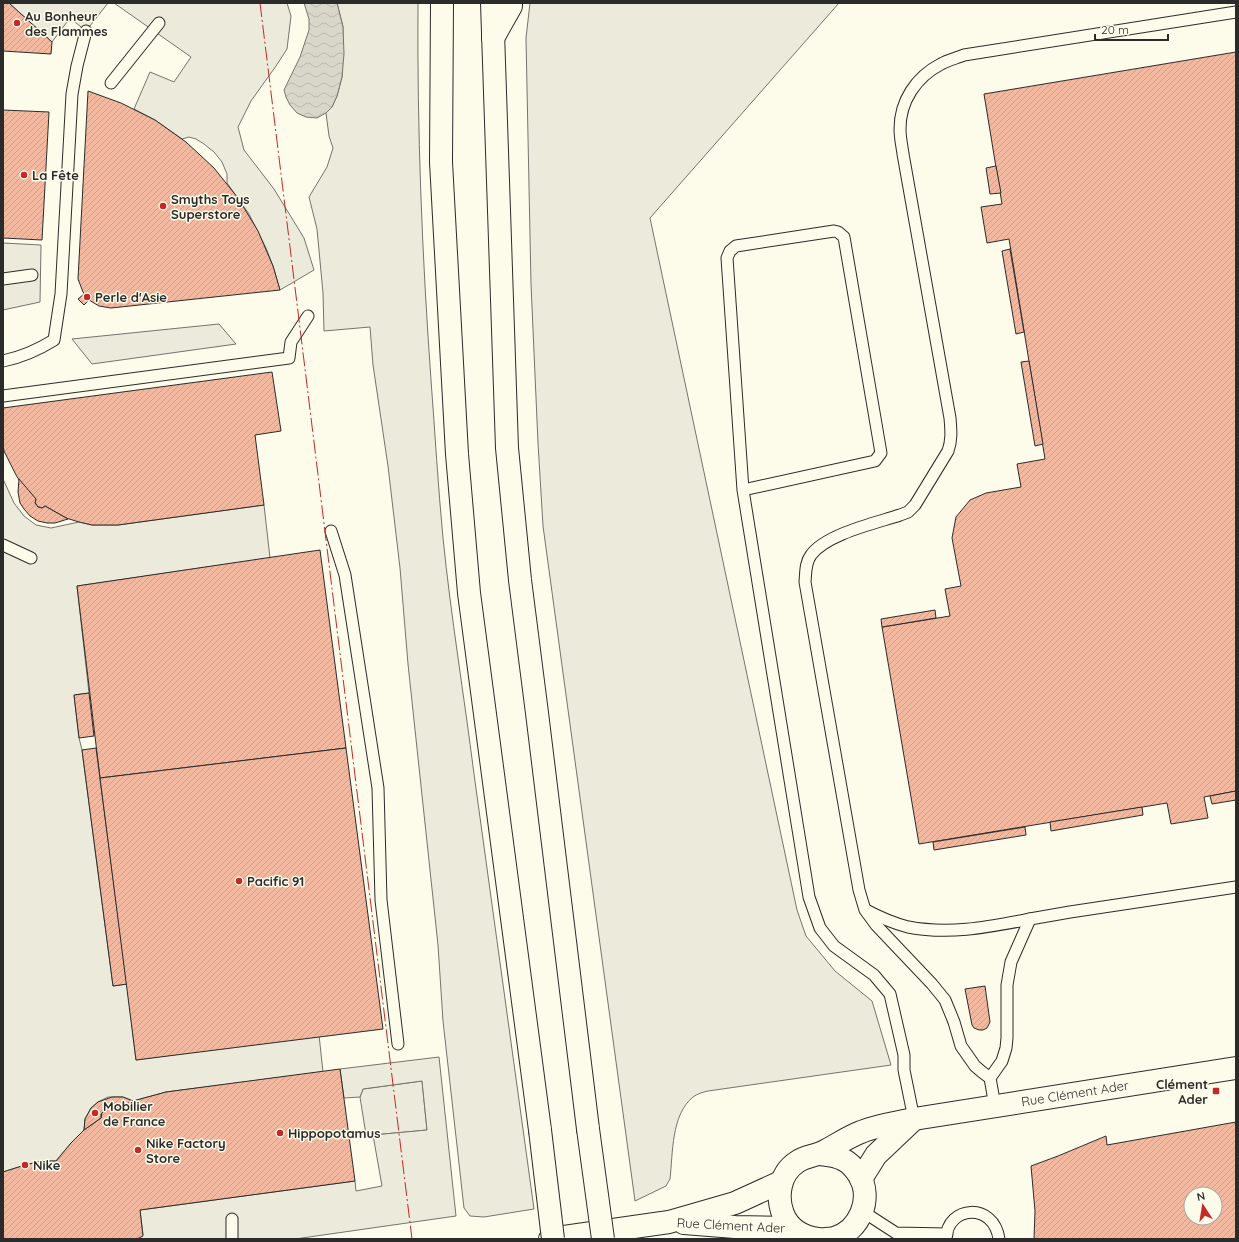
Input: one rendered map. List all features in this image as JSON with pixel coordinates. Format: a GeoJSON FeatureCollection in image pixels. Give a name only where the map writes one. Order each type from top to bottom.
{"type":"FeatureCollection","features":[{"type":"Feature","properties":{"kind":"main road"},"geometry":{"type":"LineString","coordinates":[[442,3],[441,162],[457,454],[470,593],[540,1130],[552,1239]]}},
{"type":"Feature","properties":{"kind":"main road"},"geometry":{"type":"LineString","coordinates":[[492,3],[507,448],[520,580],[603,1239]]}},
{"type":"Feature","properties":{"kind":"main road"},"geometry":{"type":"LineString","coordinates":[[493,38],[511,6],[511,3]]}},
{"type":"Feature","properties":{"kind":"main road","name":"Rue Clément Ader"},"geometry":{"type":"LineString","coordinates":[[820,1154],[859,1132],[880,1126],[914,1119],[1236,1068]]}},
{"type":"Feature","properties":{"kind":"main road"},"geometry":{"type":"LineString","coordinates":[[861,1179],[876,1155],[914,1119]]}},
{"type":"Feature","properties":{"kind":"main road","name":"Rue Clément Ader"},"geometry":{"type":"LineString","coordinates":[[818,1239],[801,1234],[792,1228],[780,1207],[779,1194],[781,1182],[787,1171],[796,1162],[808,1156],[820,1154],[833,1155],[844,1160],[854,1168],[861,1179],[865,1200],[862,1211],[856,1222],[847,1232],[834,1238],[825,1239]]}},
{"type":"Feature","properties":{"kind":"main road","name":"Rue Clément Ader"},"geometry":{"type":"LineString","coordinates":[[552,1239],[669,1222],[735,1203],[781,1182]]}},
{"type":"Feature","properties":{"kind":"main road","name":"Rue Clément Ader"},"geometry":{"type":"LineString","coordinates":[[669,1222],[738,1233],[792,1228]]}},
{"type":"Feature","properties":{"kind":"lane"},"geometry":{"type":"LineString","coordinates":[[995,1106],[990,1078],[975,1066],[961,1046],[954,1022],[944,1000],[932,984],[876,926],[865,910],[859,890],[805,582],[806,565],[811,555],[822,545],[840,535],[900,515],[912,508],[948,451],[950,444],[950,418],[903,154],[900,129],[904,104],[912,87],[925,74],[941,63],[964,55],[1236,12]]}},
{"type":"Feature","properties":{"kind":"lane"},"geometry":{"type":"LineString","coordinates":[[111,83],[159,23]]}},
{"type":"Feature","properties":{"kind":"lane"},"geometry":{"type":"LineString","coordinates":[[3,361],[35,351],[54,340],[61,294],[72,94],[77,66],[86,32]]}},
{"type":"Feature","properties":{"kind":"lane"},"geometry":{"type":"LineString","coordinates":[[743,490],[875,461],[881,453],[844,237],[838,232],[834,231],[736,246],[730,251],[727,258],[743,490],[809,897],[820,928],[834,946],[874,975],[890,994],[904,1055],[904,1070],[914,1119]]}},
{"type":"Feature","properties":{"kind":"lane"},"geometry":{"type":"LineString","coordinates":[[3,279],[32,275]]}},
{"type":"Feature","properties":{"kind":"lane"},"geometry":{"type":"LineString","coordinates":[[3,396],[289,358],[291,342],[308,316]]}},
{"type":"Feature","properties":{"kind":"lane"},"geometry":{"type":"LineString","coordinates":[[331,531],[345,575],[378,788],[381,900],[398,1044]]}},
{"type":"Feature","properties":{"kind":"lane"},"geometry":{"type":"LineString","coordinates":[[3,546],[31,558]]}},
{"type":"Feature","properties":{"kind":"lane"},"geometry":{"type":"LineString","coordinates":[[865,910],[908,927],[954,931],[979,929],[1070,912],[1236,887]]}},
{"type":"Feature","properties":{"kind":"lane"},"geometry":{"type":"LineString","coordinates":[[990,1078],[1002,1061],[1006,1048],[1007,985],[1011,962],[1030,919]]}},
{"type":"Feature","properties":{"kind":"lane"},"geometry":{"type":"LineString","coordinates":[[862,1211],[896,1233],[947,1237],[950,1226],[955,1219],[962,1214],[971,1212],[980,1213],[988,1217],[994,1223],[998,1231],[999,1239]]}},
{"type":"Feature","properties":{"kind":"lane"},"geometry":{"type":"LineString","coordinates":[[232,1219],[232,1239]]}},
{"type":"Feature","properties":{"kind":"shaded area"},"geometry":{"type":"Polygon","coordinates":[[[9,3],[108,3],[86,31],[70,18],[52,42],[9,3]]]}},
{"type":"Feature","properties":{"kind":"shaded area"},"geometry":{"type":"Polygon","coordinates":[[[114,3],[287,3],[291,16],[287,49],[251,101],[238,127],[244,150],[274,189],[304,238],[314,270],[280,290],[266,248],[249,214],[227,183],[227,174],[222,162],[214,152],[196,139],[189,137],[182,139],[155,120],[134,109],[150,72],[174,82],[191,57],[114,3]]]}},
{"type":"Feature","properties":{"kind":"shaded area"},"geometry":{"type":"Polygon","coordinates":[[[337,3],[418,3],[419,145],[425,286],[443,538],[534,1209],[484,1217],[470,1216],[464,1208],[443,1021],[438,945],[408,664],[400,568],[388,466],[373,365],[370,327],[324,331],[323,293],[317,229],[309,197],[327,167],[333,148],[329,136],[326,113],[332,107],[337,96],[342,77],[343,27],[337,3]]]}},
{"type":"Feature","properties":{"kind":"shaded area"},"geometry":{"type":"Polygon","coordinates":[[[530,3],[839,3],[650,218],[797,910],[806,936],[835,971],[872,1001],[891,1065],[708,1091],[696,1095],[686,1105],[677,1124],[674,1135],[670,1179],[666,1186],[635,1201],[543,526],[531,284],[526,38],[530,3]]]}},
{"type":"Feature","properties":{"kind":"shaded area"},"geometry":{"type":"Polygon","coordinates":[[[3,243],[41,245],[40,302],[3,310],[3,243]]]}},
{"type":"Feature","properties":{"kind":"shaded area"},"geometry":{"type":"Polygon","coordinates":[[[219,324],[236,344],[92,364],[72,339],[219,324]]]}},
{"type":"Feature","properties":{"kind":"shaded area"},"geometry":{"type":"Polygon","coordinates":[[[3,479],[14,503],[24,516],[36,525],[51,528],[79,522],[92,525],[118,525],[264,505],[270,558],[77,586],[89,693],[74,695],[113,986],[127,984],[136,1060],[319,1035],[323,1072],[166,1092],[133,1101],[123,1097],[108,1097],[98,1102],[91,1108],[85,1119],[84,1130],[56,1161],[42,1161],[3,1172],[3,479]]]}},
{"type":"Feature","properties":{"kind":"shaded area"},"geometry":{"type":"Polygon","coordinates":[[[439,1057],[456,1216],[295,1239],[137,1239],[143,1235],[140,1210],[355,1181],[356,1191],[382,1186],[373,1135],[427,1130],[422,1081],[363,1089],[360,1097],[344,1098],[340,1069],[439,1057]]]}},
{"type":"Feature","properties":{"kind":"shaded area"},"geometry":{"type":"Polygon","coordinates":[[[422,1081],[427,1130],[366,1135],[360,1097],[363,1089],[422,1081]]]}},
{"type":"Feature","properties":{"kind":"water"},"geometry":{"type":"Polygon","coordinates":[[[304,3],[337,3],[343,27],[344,54],[342,77],[337,96],[332,107],[326,113],[317,118],[306,117],[297,113],[290,105],[284,90],[300,57],[309,30],[309,19],[304,3]]]}},
{"type":"Feature","properties":{"kind":"building","name":"Au Bonheur des Flammes"},"geometry":{"type":"Polygon","coordinates":[[[3,3],[9,3],[52,42],[51,54],[3,51],[3,3]]]}},
{"type":"Feature","properties":{"kind":"building"},"geometry":{"type":"Polygon","coordinates":[[[1236,52],[1236,791],[1204,797],[1208,818],[1171,824],[1167,803],[919,844],[882,627],[950,616],[945,589],[961,586],[952,538],[956,517],[970,500],[986,493],[1021,487],[1017,464],[1045,459],[1009,239],[987,243],[981,207],[1002,204],[984,94],[1236,52]]]}},
{"type":"Feature","properties":{"kind":"building","name":"Smyths Toys Superstore"},"geometry":{"type":"Polygon","coordinates":[[[88,91],[121,103],[155,120],[186,142],[214,168],[238,198],[258,231],[273,266],[280,290],[111,308],[99,306],[89,300],[83,292],[78,279],[88,91]]]}},
{"type":"Feature","properties":{"kind":"building","name":"La Fête"},"geometry":{"type":"Polygon","coordinates":[[[3,110],[49,112],[42,240],[3,238],[3,110]]]}},
{"type":"Feature","properties":{"kind":"building"},"geometry":{"type":"Polygon","coordinates":[[[996,166],[1001,193],[990,194],[986,168],[996,166]]]}},
{"type":"Feature","properties":{"kind":"building"},"geometry":{"type":"Polygon","coordinates":[[[1010,249],[1024,332],[1016,334],[1002,251],[1010,249]]]}},
{"type":"Feature","properties":{"kind":"building"},"geometry":{"type":"Polygon","coordinates":[[[84,294],[89,300],[84,305],[78,299],[84,294]]]}},
{"type":"Feature","properties":{"kind":"building"},"geometry":{"type":"Polygon","coordinates":[[[1029,361],[1043,444],[1035,446],[1021,362],[1029,361]]]}},
{"type":"Feature","properties":{"kind":"building"},"geometry":{"type":"Polygon","coordinates":[[[272,372],[281,431],[255,435],[264,505],[118,525],[92,525],[66,518],[45,506],[42,508],[38,507],[35,503],[36,499],[23,486],[4,451],[3,408],[272,372]]]}},
{"type":"Feature","properties":{"kind":"building"},"geometry":{"type":"Polygon","coordinates":[[[19,479],[36,499],[35,503],[38,507],[42,508],[45,506],[68,519],[55,523],[47,523],[38,521],[30,516],[20,503],[18,492],[19,479]]]}},
{"type":"Feature","properties":{"kind":"building"},"geometry":{"type":"Polygon","coordinates":[[[320,550],[346,748],[100,778],[77,586],[320,550]]]}},
{"type":"Feature","properties":{"kind":"building"},"geometry":{"type":"Polygon","coordinates":[[[935,610],[936,618],[882,627],[881,619],[935,610]]]}},
{"type":"Feature","properties":{"kind":"building"},"geometry":{"type":"Polygon","coordinates":[[[89,693],[94,736],[79,738],[74,695],[89,693]]]}},
{"type":"Feature","properties":{"kind":"building"},"geometry":{"type":"Polygon","coordinates":[[[96,748],[127,984],[113,986],[82,750],[96,748]]]}},
{"type":"Feature","properties":{"kind":"building","name":"Pacific 91"},"geometry":{"type":"Polygon","coordinates":[[[346,748],[383,1029],[136,1060],[100,778],[346,748]]]}},
{"type":"Feature","properties":{"kind":"building"},"geometry":{"type":"Polygon","coordinates":[[[1236,791],[1236,800],[1212,804],[1210,796],[1236,791]]]}},
{"type":"Feature","properties":{"kind":"building"},"geometry":{"type":"Polygon","coordinates":[[[1142,807],[1143,815],[1051,831],[1050,822],[1142,807]]]}},
{"type":"Feature","properties":{"kind":"building"},"geometry":{"type":"Polygon","coordinates":[[[1025,827],[1026,835],[934,850],[933,842],[1025,827]]]}},
{"type":"Feature","properties":{"kind":"building"},"geometry":{"type":"Polygon","coordinates":[[[985,986],[990,1022],[987,1028],[979,1030],[974,1028],[972,1025],[965,989],[985,986]]]}},
{"type":"Feature","properties":{"kind":"building"},"geometry":{"type":"Polygon","coordinates":[[[340,1069],[355,1181],[140,1210],[143,1236],[137,1239],[3,1239],[3,1172],[42,1161],[56,1161],[84,1130],[101,1118],[102,1112],[109,1109],[113,1110],[133,1101],[166,1092],[340,1069]]]}},
{"type":"Feature","properties":{"kind":"building","name":"Mobilier de France"},"geometry":{"type":"Polygon","coordinates":[[[112,1097],[123,1097],[133,1101],[113,1110],[105,1110],[101,1114],[101,1118],[84,1130],[85,1119],[91,1108],[98,1102],[112,1097]]]}},
{"type":"Feature","properties":{"kind":"building"},"geometry":{"type":"Polygon","coordinates":[[[1236,1122],[1236,1239],[1034,1239],[1035,1211],[1031,1166],[1106,1136],[1107,1145],[1236,1122]]]}},
{"type":"Feature","properties":{"kind":"power"},"geometry":{"type":"LineString","coordinates":[[260,3],[412,1239]]}},
{"type":"Feature","properties":{"kind":"place","name":"Au Bonheur des Flammes"},"geometry":{"type":"Point","coordinates":[17,23]}},
{"type":"Feature","properties":{"kind":"place","name":"La Fête"},"geometry":{"type":"Point","coordinates":[24,175]}},
{"type":"Feature","properties":{"kind":"place","name":"Smyths Toys Superstore"},"geometry":{"type":"Point","coordinates":[163,206]}},
{"type":"Feature","properties":{"kind":"place","name":"Perle d'Asie"},"geometry":{"type":"Point","coordinates":[87,297]}},
{"type":"Feature","properties":{"kind":"place","name":"Pacific 91"},"geometry":{"type":"Point","coordinates":[239,881]}},
{"type":"Feature","properties":{"kind":"place","name":"Clément Ader"},"geometry":{"type":"Point","coordinates":[1216,1091]}},
{"type":"Feature","properties":{"kind":"place","name":"Mobilier de France"},"geometry":{"type":"Point","coordinates":[95,1113]}},
{"type":"Feature","properties":{"kind":"place","name":"Hippopotamus"},"geometry":{"type":"Point","coordinates":[280,1133]}},
{"type":"Feature","properties":{"kind":"place","name":"Nike Factory Store"},"geometry":{"type":"Point","coordinates":[138,1150]}},
{"type":"Feature","properties":{"kind":"place","name":"Nike"},"geometry":{"type":"Point","coordinates":[25,1165]}}]}
